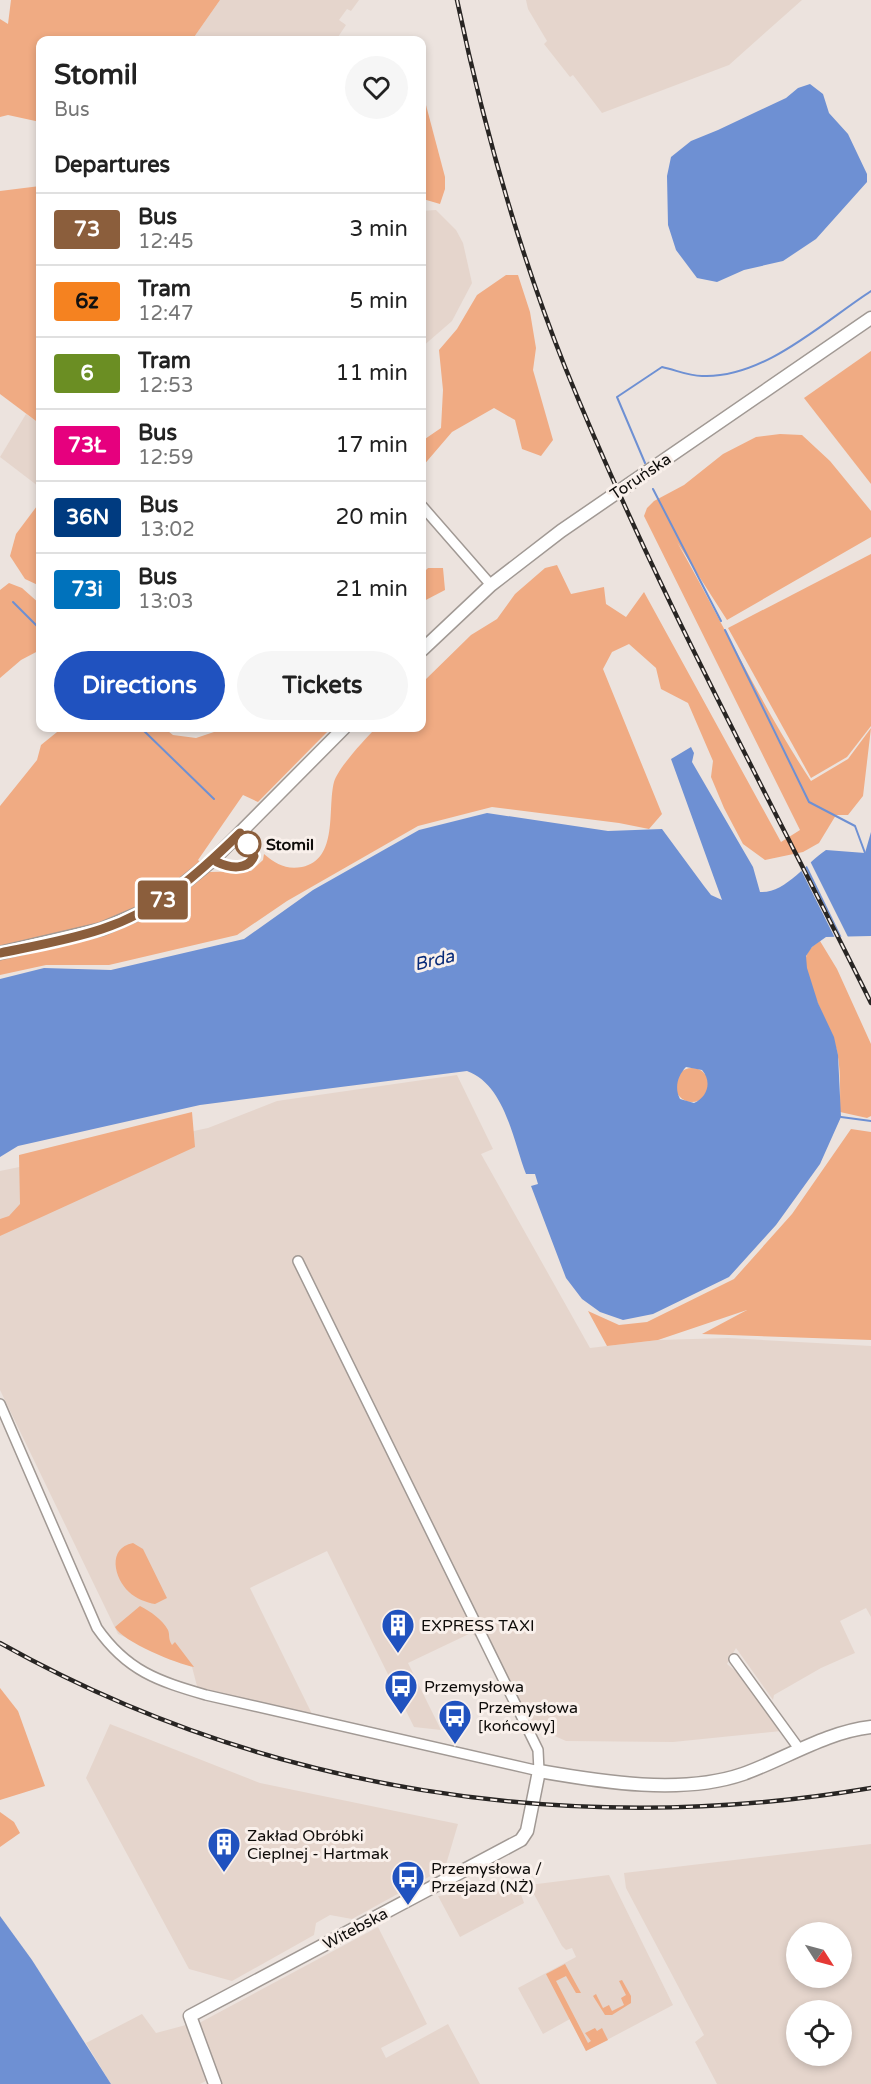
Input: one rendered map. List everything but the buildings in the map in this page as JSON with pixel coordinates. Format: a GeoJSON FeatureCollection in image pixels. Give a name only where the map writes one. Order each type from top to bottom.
{"type":"FeatureCollection","features":[{"type":"Feature","properties":{"kind":"street","name":"Toruńska"},"geometry":{"type":"LineString","coordinates":[[426,646],[491,585],[562,530],[871,318]]}},
{"type":"Feature","properties":{"kind":"street"},"geometry":{"type":"LineString","coordinates":[[426,511],[491,585]]}},
{"type":"Feature","properties":{"kind":"street"},"geometry":{"type":"LineString","coordinates":[[0,953],[102,929],[144,911],[167,897],[213,860],[340,732]]}},
{"type":"Feature","properties":{"kind":"street"},"geometry":{"type":"LineString","coordinates":[[298,1261],[537,1750],[540,1771]]}},
{"type":"Feature","properties":{"kind":"street"},"geometry":{"type":"LineString","coordinates":[[0,1404],[97,1628],[113,1649],[139,1670],[158,1681],[206,1695],[540,1771],[610,1782],[705,1783],[738,1775],[843,1732],[871,1727]]}},
{"type":"Feature","properties":{"kind":"street"},"geometry":{"type":"LineString","coordinates":[[734,1659],[800,1750]]}},
{"type":"Feature","properties":{"kind":"street","name":"Witebska"},"geometry":{"type":"LineString","coordinates":[[215,2084],[190,2016],[520,1840],[527,1831],[540,1771]]}},
{"type":"Feature","properties":{"kind":"shaded area"},"geometry":{"type":"Polygon","coordinates":[[[11,0],[220,0],[195,36],[36,36],[36,121],[8,115],[0,117],[0,19],[8,24],[11,0]]]}},
{"type":"Feature","properties":{"kind":"shaded area"},"geometry":{"type":"Polygon","coordinates":[[[220,0],[359,0],[351,11],[347,9],[339,20],[346,25],[339,36],[195,36],[220,0]]]}},
{"type":"Feature","properties":{"kind":"shaded area"},"geometry":{"type":"Polygon","coordinates":[[[526,0],[802,0],[729,65],[602,113],[573,75],[570,77],[544,44],[547,41],[528,9],[526,0]]]}},
{"type":"Feature","properties":{"kind":"shaded area"},"geometry":{"type":"Polygon","coordinates":[[[426,105],[445,177],[445,189],[440,204],[426,200],[426,105]]]}},
{"type":"Feature","properties":{"kind":"shaded area"},"geometry":{"type":"Polygon","coordinates":[[[36,186],[36,421],[0,394],[0,191],[36,186]]]}},
{"type":"Feature","properties":{"kind":"shaded area"},"geometry":{"type":"Polygon","coordinates":[[[436,210],[456,230],[463,243],[472,283],[452,321],[426,344],[426,211],[436,210]]]}},
{"type":"Feature","properties":{"kind":"shaded area"},"geometry":{"type":"Polygon","coordinates":[[[506,275],[518,275],[530,312],[536,348],[533,370],[553,440],[541,456],[522,449],[515,420],[494,408],[452,432],[426,462],[426,438],[441,428],[443,390],[439,350],[457,329],[477,295],[506,275]]]}},
{"type":"Feature","properties":{"kind":"shaded area"},"geometry":{"type":"Polygon","coordinates":[[[871,351],[871,484],[804,398],[871,351]]]}},
{"type":"Feature","properties":{"kind":"shaded area"},"geometry":{"type":"Polygon","coordinates":[[[26,414],[36,421],[36,484],[0,457],[26,414]]]}},
{"type":"Feature","properties":{"kind":"shaded area"},"geometry":{"type":"Polygon","coordinates":[[[780,434],[802,435],[830,461],[871,511],[871,537],[727,620],[677,542],[758,693],[811,781],[848,759],[871,728],[863,796],[848,815],[836,815],[819,843],[803,852],[765,860],[743,844],[711,777],[713,761],[688,703],[661,689],[656,668],[629,644],[612,652],[603,669],[662,814],[649,829],[492,807],[418,826],[287,901],[237,935],[109,965],[46,965],[0,975],[0,806],[37,760],[41,745],[57,732],[169,732],[173,735],[196,738],[214,732],[327,732],[258,802],[243,795],[198,860],[210,872],[251,871],[263,860],[264,854],[282,865],[291,868],[302,867],[314,862],[322,854],[327,844],[334,782],[352,754],[372,732],[426,732],[426,679],[471,635],[497,619],[515,594],[545,568],[557,565],[571,594],[604,587],[606,604],[626,617],[644,592],[781,842],[800,830],[644,516],[647,508],[654,501],[684,485],[723,454],[756,437],[780,434]]]}},
{"type":"Feature","properties":{"kind":"shaded area"},"geometry":{"type":"Polygon","coordinates":[[[36,507],[36,584],[25,579],[10,556],[16,534],[36,507]]]}},
{"type":"Feature","properties":{"kind":"shaded area"},"geometry":{"type":"Polygon","coordinates":[[[871,554],[871,726],[847,757],[811,778],[728,628],[871,554]]]}},
{"type":"Feature","properties":{"kind":"shaded area"},"geometry":{"type":"Polygon","coordinates":[[[443,568],[445,590],[426,600],[426,570],[443,568]]]}},
{"type":"Feature","properties":{"kind":"shaded area"},"geometry":{"type":"Polygon","coordinates":[[[9,583],[22,588],[36,600],[36,652],[21,660],[0,678],[0,590],[9,583]]]}},
{"type":"Feature","properties":{"kind":"shaded area"},"geometry":{"type":"Polygon","coordinates":[[[820,941],[837,969],[871,1044],[871,1116],[867,1118],[840,1112],[840,1073],[837,1051],[812,987],[806,963],[808,952],[820,941]]]}},
{"type":"Feature","properties":{"kind":"shaded area"},"geometry":{"type":"Polygon","coordinates":[[[692,1068],[704,1073],[709,1085],[704,1097],[692,1102],[680,1097],[675,1085],[680,1073],[692,1068]]]}},
{"type":"Feature","properties":{"kind":"shaded area"},"geometry":{"type":"Polygon","coordinates":[[[457,1075],[493,1149],[481,1154],[590,1348],[658,1340],[728,1338],[871,1346],[871,1617],[866,1608],[840,1621],[855,1653],[821,1668],[774,1695],[773,1700],[736,1648],[727,1664],[744,1678],[781,1731],[673,1742],[566,1741],[528,1724],[493,1650],[471,1633],[408,1663],[441,1730],[414,1727],[327,1551],[250,1588],[312,1714],[206,1691],[197,1686],[192,1667],[118,1634],[0,1390],[0,1171],[208,1128],[277,1101],[457,1075]]]}},
{"type":"Feature","properties":{"kind":"shaded area"},"geometry":{"type":"Polygon","coordinates":[[[192,1112],[195,1147],[0,1236],[0,1219],[9,1216],[20,1204],[19,1155],[192,1112]]]}},
{"type":"Feature","properties":{"kind":"shaded area"},"geometry":{"type":"Polygon","coordinates":[[[851,1129],[871,1132],[871,1340],[702,1334],[747,1310],[658,1340],[607,1346],[588,1311],[619,1325],[647,1322],[734,1279],[792,1214],[851,1129]]]}},
{"type":"Feature","properties":{"kind":"shaded area"},"geometry":{"type":"Polygon","coordinates":[[[133,1543],[143,1549],[167,1598],[155,1604],[141,1600],[132,1594],[124,1586],[117,1572],[116,1557],[119,1551],[133,1543]]]}},
{"type":"Feature","properties":{"kind":"shaded area"},"geometry":{"type":"Polygon","coordinates":[[[140,1606],[163,1622],[172,1645],[175,1642],[194,1667],[151,1652],[120,1633],[115,1627],[140,1606]]]}},
{"type":"Feature","properties":{"kind":"shaded area"},"geometry":{"type":"Polygon","coordinates":[[[0,1688],[18,1711],[45,1786],[0,1800],[0,1688]]]}},
{"type":"Feature","properties":{"kind":"shaded area"},"geometry":{"type":"Polygon","coordinates":[[[110,1724],[260,1783],[458,1824],[445,1868],[352,1919],[330,1915],[316,1923],[314,1935],[232,1981],[189,1969],[86,1778],[110,1724]]]}},
{"type":"Feature","properties":{"kind":"shaded area"},"geometry":{"type":"Polygon","coordinates":[[[0,1812],[14,1822],[20,1833],[0,1847],[0,1812]]]}},
{"type":"Feature","properties":{"kind":"shaded area"},"geometry":{"type":"Polygon","coordinates":[[[871,1844],[871,2084],[717,2084],[695,2042],[704,2035],[626,1888],[624,1873],[871,1844]]]}},
{"type":"Feature","properties":{"kind":"shaded area"},"geometry":{"type":"Polygon","coordinates":[[[609,1875],[673,2005],[586,2051],[570,2019],[543,2034],[518,1988],[576,1957],[572,1948],[566,1950],[562,1946],[529,1885],[609,1875]]]}},
{"type":"Feature","properties":{"kind":"shaded area"},"geometry":{"type":"Polygon","coordinates":[[[518,1886],[524,1903],[460,1937],[438,1896],[518,1886]]]}},
{"type":"Feature","properties":{"kind":"shaded area"},"geometry":{"type":"Polygon","coordinates":[[[378,1927],[427,2024],[381,2048],[386,2058],[448,2024],[480,2084],[220,2084],[199,2029],[201,2022],[378,1927]]]}},
{"type":"Feature","properties":{"kind":"shaded area"},"geometry":{"type":"Polygon","coordinates":[[[565,1964],[581,1993],[576,1993],[566,1976],[556,1981],[588,2043],[591,2041],[585,2033],[595,2028],[597,2031],[602,2028],[608,2040],[586,2051],[546,1974],[565,1964]]]}},
{"type":"Feature","properties":{"kind":"shaded area"},"geometry":{"type":"Polygon","coordinates":[[[622,1980],[631,1996],[631,2003],[612,2015],[605,2015],[593,1996],[596,1994],[603,2008],[609,2005],[612,2011],[624,2005],[621,1998],[626,1995],[619,1981],[622,1980]]]}},
{"type":"Feature","properties":{"kind":"shaded area"},"geometry":{"type":"Polygon","coordinates":[[[142,2014],[156,2033],[186,2025],[206,2081],[200,2084],[111,2084],[86,2043],[142,2014]]]}},
{"type":"Feature","properties":{"kind":"water"},"geometry":{"type":"Polygon","coordinates":[[[810,84],[823,94],[829,113],[848,134],[867,174],[867,182],[816,239],[783,261],[744,270],[717,282],[697,278],[676,250],[668,225],[667,176],[671,157],[691,141],[786,98],[798,88],[810,84]]]}},
{"type":"Feature","properties":{"kind":"water","name":"Brda"},"geometry":{"type":"Polygon","coordinates":[[[691,747],[694,753],[692,762],[753,867],[760,892],[778,888],[787,883],[826,850],[865,853],[871,832],[871,936],[826,937],[812,947],[806,956],[807,968],[818,1003],[834,1037],[838,1055],[841,1117],[820,1164],[776,1225],[729,1277],[653,1314],[623,1320],[600,1312],[582,1299],[566,1278],[531,1186],[538,1184],[535,1174],[526,1174],[512,1130],[499,1101],[480,1078],[467,1071],[200,1105],[18,1146],[0,1157],[0,979],[44,968],[111,970],[244,939],[313,890],[419,830],[487,813],[608,831],[662,829],[711,895],[722,900],[671,759],[691,747]],[[686,1067],[683,1070],[677,1086],[680,1099],[694,1103],[703,1097],[708,1084],[702,1070],[686,1067]]]}},
{"type":"Feature","properties":{"kind":"water"},"geometry":{"type":"Polygon","coordinates":[[[0,1916],[32,1960],[111,2084],[0,2084],[0,1916]]]}},
{"type":"Feature","properties":{"kind":"pier"},"geometry":{"type":"Polygon","coordinates":[[[810,861],[849,939],[843,940],[806,864],[810,861]]]}},
{"type":"Feature","properties":{"kind":"pier"},"geometry":{"type":"Polygon","coordinates":[[[804,865],[842,940],[836,940],[800,868],[804,865]]]}},
{"type":"Feature","properties":{"kind":"waterway"},"geometry":{"type":"LineString","coordinates":[[645,463],[617,397],[662,367],[702,376],[725,375],[769,359],[791,347],[871,291]]}},
{"type":"Feature","properties":{"kind":"waterway"},"geometry":{"type":"LineString","coordinates":[[653,489],[721,621]]}},
{"type":"Feature","properties":{"kind":"waterway"},"geometry":{"type":"LineString","coordinates":[[13,602],[36,625]]}},
{"type":"Feature","properties":{"kind":"waterway"},"geometry":{"type":"LineString","coordinates":[[725,630],[809,802],[855,826],[865,853]]}},
{"type":"Feature","properties":{"kind":"waterway"},"geometry":{"type":"LineString","coordinates":[[145,732],[214,799]]}},
{"type":"Feature","properties":{"kind":"waterway"},"geometry":{"type":"LineString","coordinates":[[841,1117],[871,1121]]}},
{"type":"Feature","properties":{"kind":"railway"},"geometry":{"type":"LineString","coordinates":[[457,0],[478,93],[503,186],[532,277],[565,367],[635,529],[673,609],[871,1003]]}},
{"type":"Feature","properties":{"kind":"railway"},"geometry":{"type":"LineString","coordinates":[[0,1643],[101,1694],[206,1735],[313,1767],[423,1790],[534,1804],[646,1808],[759,1802],[871,1788]]}},
{"type":"Feature","properties":{"kind":"bus line","name":"73"},"geometry":{"type":"LineString","coordinates":[[0,953],[102,929],[144,911],[178,889],[213,860],[240,833],[254,856],[253,860],[243,867],[225,866],[217,862]]}},
{"type":"Feature","properties":{"kind":"place","name":"Stomil"},"geometry":{"type":"Point","coordinates":[248,844]}},
{"type":"Feature","properties":{"kind":"place","name":"EXPRESS TAXI"},"geometry":{"type":"Point","coordinates":[398,1654]}},
{"type":"Feature","properties":{"kind":"place","name":"Przemysłowa"},"geometry":{"type":"Point","coordinates":[401,1715]}},
{"type":"Feature","properties":{"kind":"place","name":"Przemysłowa [końcowy]"},"geometry":{"type":"Point","coordinates":[455,1745]}},
{"type":"Feature","properties":{"kind":"place","name":"Zakład Obróbki Cieplnej - Hartmak"},"geometry":{"type":"Point","coordinates":[224,1873]}},
{"type":"Feature","properties":{"kind":"place","name":"Przemysłowa / Przejazd (NŻ)"},"geometry":{"type":"Point","coordinates":[408,1906]}}]}
